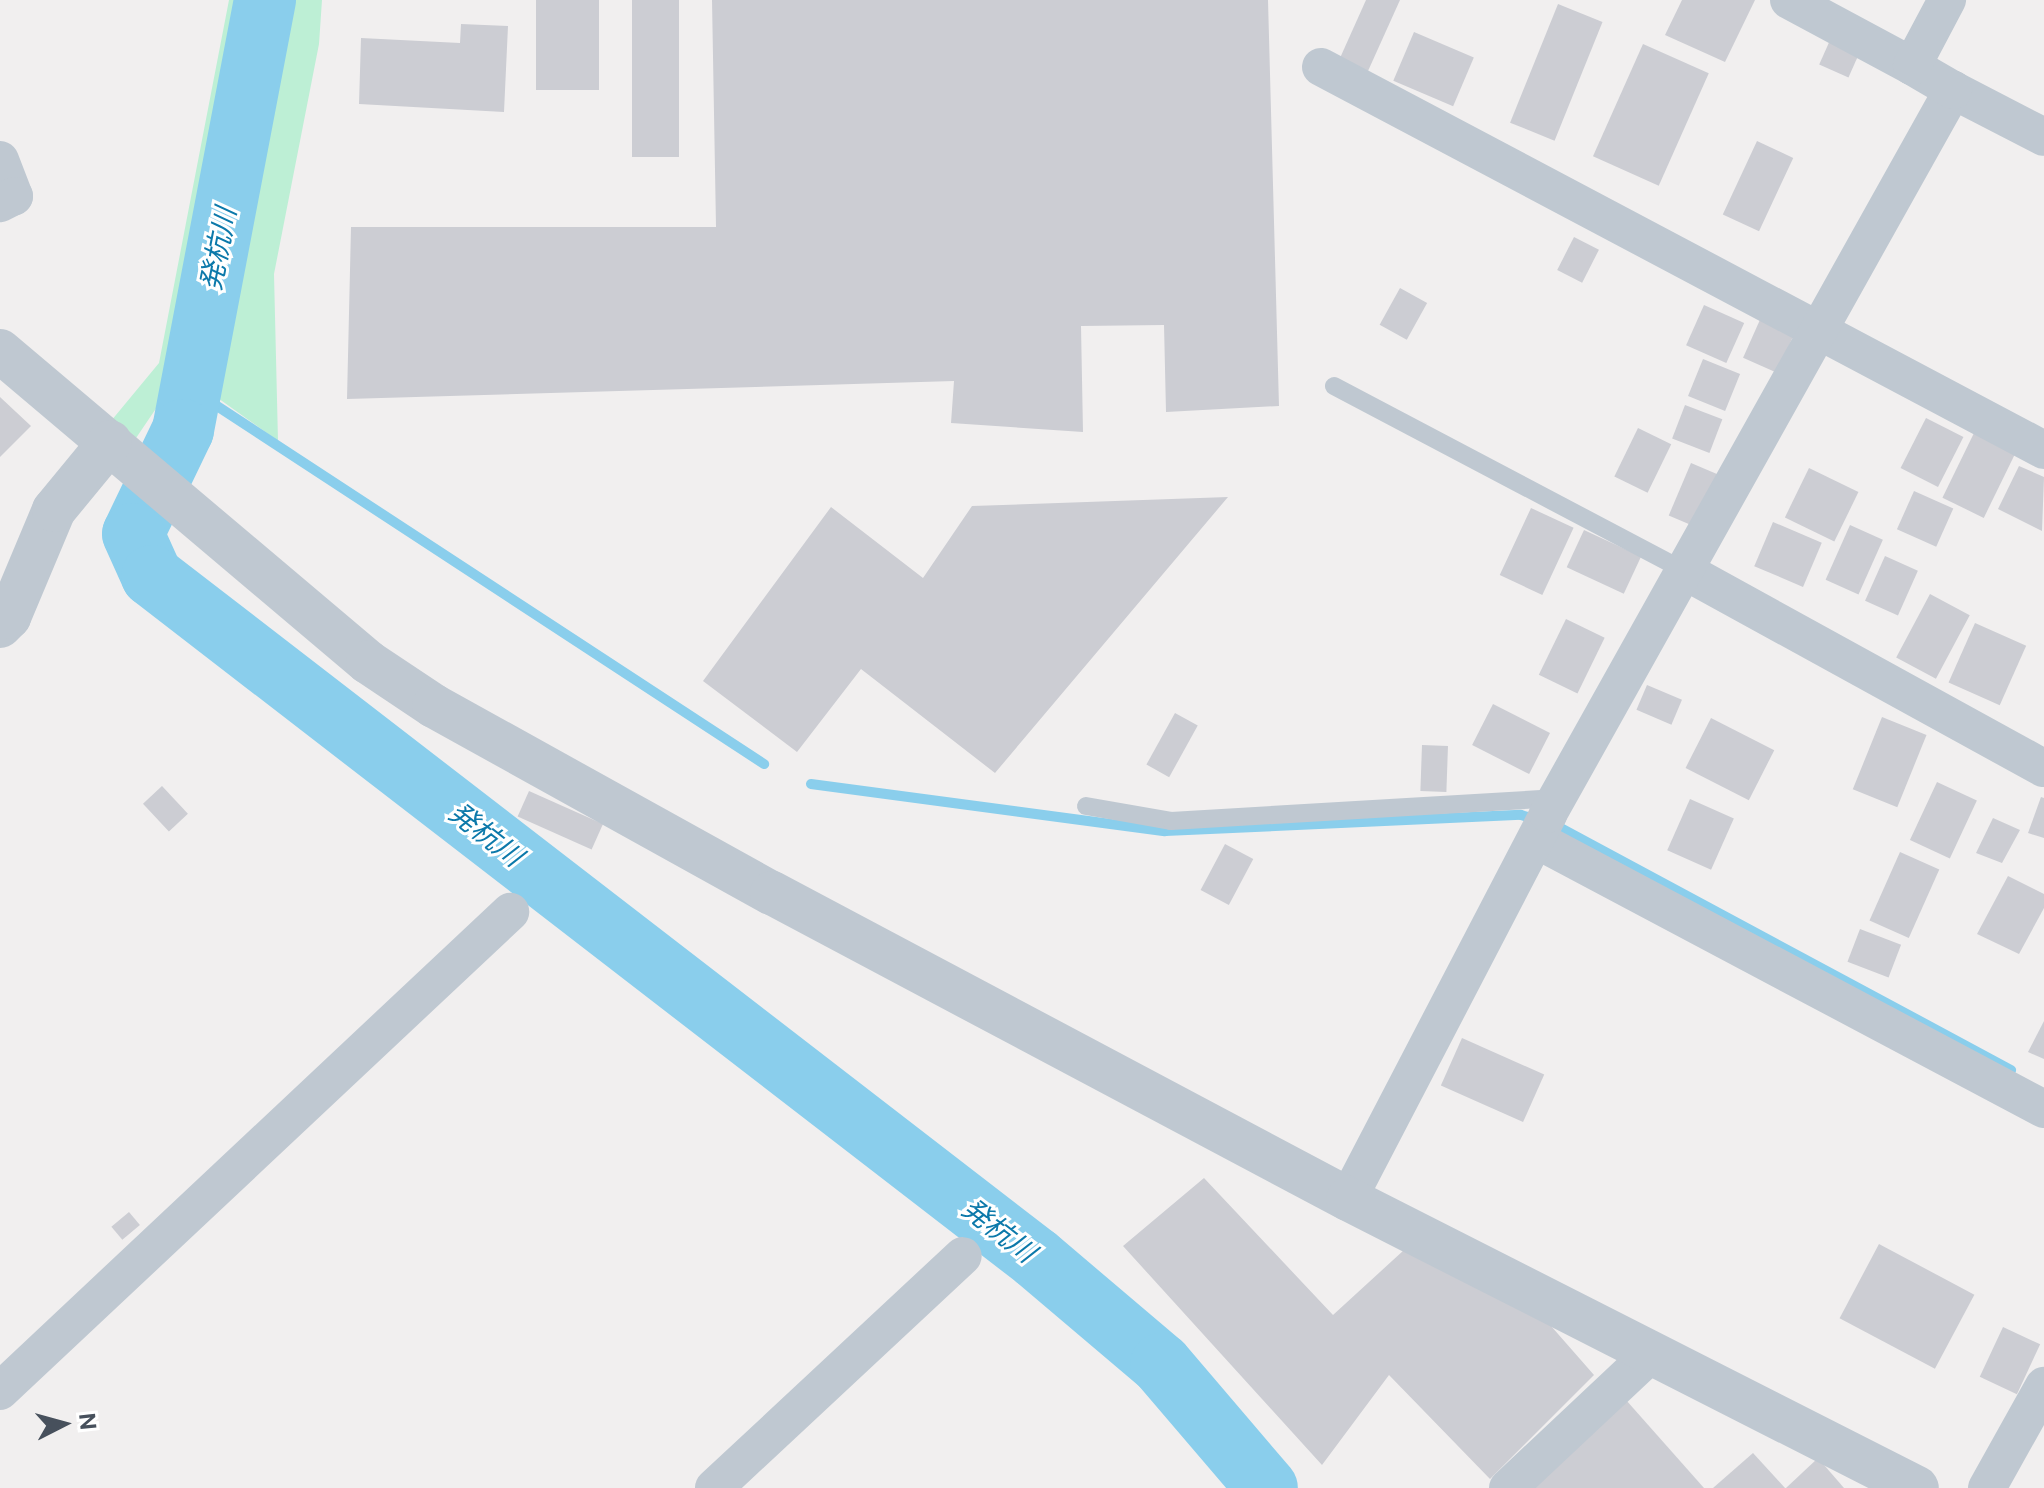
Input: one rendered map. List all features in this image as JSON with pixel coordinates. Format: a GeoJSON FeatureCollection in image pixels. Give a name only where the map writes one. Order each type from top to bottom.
{"type":"FeatureCollection","features":[{"type":"Feature","properties":{"kind":"street"},"geometry":{"type":"LineString","coordinates":[[1789,0],[2044,137]]}},
{"type":"Feature","properties":{"kind":"street"},"geometry":{"type":"LineString","coordinates":[[1912,66],[1947,0]]}},
{"type":"Feature","properties":{"kind":"street"},"geometry":{"type":"LineString","coordinates":[[1321,67],[2044,450]]}},
{"type":"Feature","properties":{"kind":"street"},"geometry":{"type":"LineString","coordinates":[[1348,1199],[1547,819],[1953,90]]}},
{"type":"Feature","properties":{"kind":"street"},"geometry":{"type":"LineString","coordinates":[[0,160],[14,196],[0,203]]}},
{"type":"Feature","properties":{"kind":"street"},"geometry":{"type":"LineString","coordinates":[[0,351],[368,662],[434,706],[772,893],[1348,1199],[1917,1488]]}},
{"type":"Feature","properties":{"kind":"street"},"geometry":{"type":"LineString","coordinates":[[0,626],[9,617],[54,510],[111,443]]}},
{"type":"Feature","properties":{"kind":"street"},"geometry":{"type":"LineString","coordinates":[[1685,571],[2044,768]]}},
{"type":"Feature","properties":{"kind":"street"},"geometry":{"type":"LineString","coordinates":[[1547,819],[2044,1109]]}},
{"type":"Feature","properties":{"kind":"street"},"geometry":{"type":"LineString","coordinates":[[0,1391],[510,912]]}},
{"type":"Feature","properties":{"kind":"street"},"geometry":{"type":"LineString","coordinates":[[714,1488],[963,1256]]}},
{"type":"Feature","properties":{"kind":"street"},"geometry":{"type":"LineString","coordinates":[[1508,1488],[1652,1353]]}},
{"type":"Feature","properties":{"kind":"street"},"geometry":{"type":"LineString","coordinates":[[1987,1488],[2044,1386]]}},
{"type":"Feature","properties":{"kind":"lane"},"geometry":{"type":"LineString","coordinates":[[1334,386],[1685,571]]}},
{"type":"Feature","properties":{"kind":"lane"},"geometry":{"type":"LineString","coordinates":[[1086,806],[1171,821],[1547,819]]}},
{"type":"Feature","properties":{"kind":"green space"},"geometry":{"type":"Polygon","coordinates":[[[229,0],[251,0],[176,379],[134,441],[111,421],[159,363],[229,0]]]}},
{"type":"Feature","properties":{"kind":"green space"},"geometry":{"type":"Polygon","coordinates":[[[279,0],[322,0],[319,44],[274,274],[278,441],[201,386],[279,0]]]}},
{"type":"Feature","properties":{"kind":"building"},"geometry":{"type":"Polygon","coordinates":[[[536,0],[599,0],[599,90],[536,90],[536,0]]]}},
{"type":"Feature","properties":{"kind":"building"},"geometry":{"type":"Polygon","coordinates":[[[632,0],[679,0],[679,157],[632,157],[632,0]]]}},
{"type":"Feature","properties":{"kind":"building"},"geometry":{"type":"Polygon","coordinates":[[[712,0],[1268,0],[1279,406],[1166,412],[1164,325],[1081,326],[1083,432],[951,423],[954,381],[347,399],[351,227],[716,227],[712,0]]]}},
{"type":"Feature","properties":{"kind":"building"},"geometry":{"type":"Polygon","coordinates":[[[1366,0],[1400,0],[1368,71],[1340,58],[1366,0]]]}},
{"type":"Feature","properties":{"kind":"building"},"geometry":{"type":"Polygon","coordinates":[[[1682,0],[1755,0],[1725,62],[1665,35],[1682,0]]]}},
{"type":"Feature","properties":{"kind":"building"},"geometry":{"type":"Polygon","coordinates":[[[1558,4],[1603,22],[1555,141],[1510,123],[1558,4]]]}},
{"type":"Feature","properties":{"kind":"building"},"geometry":{"type":"Polygon","coordinates":[[[461,24],[508,26],[504,112],[359,104],[361,38],[460,43],[461,24]]]}},
{"type":"Feature","properties":{"kind":"building"},"geometry":{"type":"Polygon","coordinates":[[[1414,32],[1474,57],[1453,106],[1393,81],[1414,32]]]}},
{"type":"Feature","properties":{"kind":"building"},"geometry":{"type":"Polygon","coordinates":[[[1831,38],[1860,51],[1848,78],[1819,64],[1831,38]]]}},
{"type":"Feature","properties":{"kind":"building"},"geometry":{"type":"Polygon","coordinates":[[[1643,44],[1709,73],[1659,186],[1593,156],[1643,44]]]}},
{"type":"Feature","properties":{"kind":"building"},"geometry":{"type":"Polygon","coordinates":[[[1757,141],[1793,158],[1759,231],[1723,214],[1757,141]]]}},
{"type":"Feature","properties":{"kind":"building"},"geometry":{"type":"Polygon","coordinates":[[[1574,237],[1599,250],[1582,283],[1557,270],[1574,237]]]}},
{"type":"Feature","properties":{"kind":"building"},"geometry":{"type":"Polygon","coordinates":[[[1400,288],[1427,303],[1407,340],[1380,325],[1400,288]]]}},
{"type":"Feature","properties":{"kind":"building"},"geometry":{"type":"Polygon","coordinates":[[[1704,305],[1744,323],[1726,363],[1686,345],[1704,305]]]}},
{"type":"Feature","properties":{"kind":"building"},"geometry":{"type":"Polygon","coordinates":[[[1763,313],[1797,328],[1777,373],[1743,358],[1763,313]]]}},
{"type":"Feature","properties":{"kind":"building"},"geometry":{"type":"Polygon","coordinates":[[[1703,359],[1740,374],[1725,411],[1688,396],[1703,359]]]}},
{"type":"Feature","properties":{"kind":"building"},"geometry":{"type":"Polygon","coordinates":[[[0,397],[31,426],[0,457],[0,397]]]}},
{"type":"Feature","properties":{"kind":"building"},"geometry":{"type":"Polygon","coordinates":[[[1685,405],[1722,419],[1709,453],[1672,439],[1685,405]]]}},
{"type":"Feature","properties":{"kind":"building"},"geometry":{"type":"Polygon","coordinates":[[[1926,418],[1963,437],[1938,487],[1901,468],[1926,418]]]}},
{"type":"Feature","properties":{"kind":"building"},"geometry":{"type":"Polygon","coordinates":[[[1638,428],[1671,444],[1648,493],[1614,477],[1638,428]]]}},
{"type":"Feature","properties":{"kind":"building"},"geometry":{"type":"Polygon","coordinates":[[[1974,433],[2015,453],[1984,518],[1942,498],[1974,433]]]}},
{"type":"Feature","properties":{"kind":"building"},"geometry":{"type":"Polygon","coordinates":[[[1691,463],[1727,478],[1705,531],[1669,515],[1691,463]]]}},
{"type":"Feature","properties":{"kind":"building"},"geometry":{"type":"Polygon","coordinates":[[[2019,466],[2044,477],[2042,531],[1998,509],[2019,466]]]}},
{"type":"Feature","properties":{"kind":"building"},"geometry":{"type":"Polygon","coordinates":[[[1809,468],[1858,492],[1834,542],[1785,517],[1809,468]]]}},
{"type":"Feature","properties":{"kind":"building"},"geometry":{"type":"Polygon","coordinates":[[[1914,491],[1953,508],[1936,547],[1897,529],[1914,491]]]}},
{"type":"Feature","properties":{"kind":"building"},"geometry":{"type":"Polygon","coordinates":[[[1228,497],[995,773],[861,669],[797,752],[703,681],[831,507],[923,578],[972,506],[1228,497]]]}},
{"type":"Feature","properties":{"kind":"building"},"geometry":{"type":"Polygon","coordinates":[[[1531,508],[1574,528],[1542,595],[1500,575],[1531,508]]]}},
{"type":"Feature","properties":{"kind":"building"},"geometry":{"type":"Polygon","coordinates":[[[1773,522],[1822,543],[1803,587],[1754,566],[1773,522]]]}},
{"type":"Feature","properties":{"kind":"building"},"geometry":{"type":"Polygon","coordinates":[[[1850,525],[1883,540],[1858,594],[1826,580],[1850,525]]]}},
{"type":"Feature","properties":{"kind":"building"},"geometry":{"type":"Polygon","coordinates":[[[1584,530],[1641,557],[1624,594],[1567,567],[1584,530]]]}},
{"type":"Feature","properties":{"kind":"building"},"geometry":{"type":"Polygon","coordinates":[[[1885,556],[1918,571],[1898,615],[1865,601],[1885,556]]]}},
{"type":"Feature","properties":{"kind":"building"},"geometry":{"type":"Polygon","coordinates":[[[1930,594],[1970,615],[1936,679],[1896,658],[1930,594]]]}},
{"type":"Feature","properties":{"kind":"building"},"geometry":{"type":"Polygon","coordinates":[[[1566,619],[1605,638],[1577,694],[1539,675],[1566,619]]]}},
{"type":"Feature","properties":{"kind":"building"},"geometry":{"type":"Polygon","coordinates":[[[1975,623],[2026,646],[2000,705],[1949,682],[1975,623]]]}},
{"type":"Feature","properties":{"kind":"building"},"geometry":{"type":"Polygon","coordinates":[[[1647,685],[1682,700],[1671,725],[1636,710],[1647,685]]]}},
{"type":"Feature","properties":{"kind":"building"},"geometry":{"type":"Polygon","coordinates":[[[1493,704],[1550,733],[1529,774],[1472,745],[1493,704]]]}},
{"type":"Feature","properties":{"kind":"building"},"geometry":{"type":"Polygon","coordinates":[[[1175,713],[1198,726],[1169,777],[1146,765],[1175,713]]]}},
{"type":"Feature","properties":{"kind":"building"},"geometry":{"type":"Polygon","coordinates":[[[1882,717],[1927,735],[1897,807],[1853,789],[1882,717]]]}},
{"type":"Feature","properties":{"kind":"building"},"geometry":{"type":"Polygon","coordinates":[[[1711,718],[1774,750],[1749,800],[1686,768],[1711,718]]]}},
{"type":"Feature","properties":{"kind":"building"},"geometry":{"type":"Polygon","coordinates":[[[1422,745],[1448,746],[1446,792],[1420,791],[1422,745]]]}},
{"type":"Feature","properties":{"kind":"building"},"geometry":{"type":"Polygon","coordinates":[[[1937,782],[1977,801],[1950,859],[1910,840],[1937,782]]]}},
{"type":"Feature","properties":{"kind":"building"},"geometry":{"type":"Polygon","coordinates":[[[162,786],[188,814],[169,832],[143,804],[162,786]]]}},
{"type":"Feature","properties":{"kind":"building"},"geometry":{"type":"Polygon","coordinates":[[[529,791],[603,824],[592,850],[518,817],[529,791]]]}},
{"type":"Feature","properties":{"kind":"building"},"geometry":{"type":"Polygon","coordinates":[[[2041,797],[2044,798],[2044,838],[2028,833],[2041,797]]]}},
{"type":"Feature","properties":{"kind":"building"},"geometry":{"type":"Polygon","coordinates":[[[1690,799],[1734,819],[1711,870],[1667,850],[1690,799]]]}},
{"type":"Feature","properties":{"kind":"building"},"geometry":{"type":"Polygon","coordinates":[[[1993,818],[2020,830],[2002,863],[1976,853],[1993,818]]]}},
{"type":"Feature","properties":{"kind":"building"},"geometry":{"type":"Polygon","coordinates":[[[1225,844],[1253,859],[1229,905],[1201,890],[1225,844]]]}},
{"type":"Feature","properties":{"kind":"building"},"geometry":{"type":"Polygon","coordinates":[[[1900,852],[1939,869],[1909,938],[1869,921],[1900,852]]]}},
{"type":"Feature","properties":{"kind":"building"},"geometry":{"type":"Polygon","coordinates":[[[2008,876],[2044,894],[2044,908],[2019,954],[1977,934],[2008,876]]]}},
{"type":"Feature","properties":{"kind":"building"},"geometry":{"type":"Polygon","coordinates":[[[1860,929],[1901,945],[1889,977],[1847,962],[1860,929]]]}},
{"type":"Feature","properties":{"kind":"building"},"geometry":{"type":"Polygon","coordinates":[[[2044,1021],[2044,1059],[2028,1052],[2044,1021]]]}},
{"type":"Feature","properties":{"kind":"building"},"geometry":{"type":"Polygon","coordinates":[[[1462,1038],[1544,1075],[1523,1122],[1441,1086],[1462,1038]]]}},
{"type":"Feature","properties":{"kind":"building"},"geometry":{"type":"Polygon","coordinates":[[[1204,1178],[1333,1315],[1404,1250],[1537,1310],[1594,1375],[1490,1479],[1389,1375],[1322,1465],[1123,1246],[1204,1178]]]}},
{"type":"Feature","properties":{"kind":"building"},"geometry":{"type":"Polygon","coordinates":[[[129,1212],[140,1225],[122,1240],[111,1227],[129,1212]]]}},
{"type":"Feature","properties":{"kind":"building"},"geometry":{"type":"Polygon","coordinates":[[[1879,1244],[1974,1295],[1935,1369],[1840,1318],[1879,1244]]]}},
{"type":"Feature","properties":{"kind":"building"},"geometry":{"type":"Polygon","coordinates":[[[2003,1327],[2040,1344],[2017,1394],[1980,1377],[2003,1327]]]}},
{"type":"Feature","properties":{"kind":"building"},"geometry":{"type":"Polygon","coordinates":[[[1626,1400],[1704,1488],[1532,1488],[1626,1400]]]}},
{"type":"Feature","properties":{"kind":"building"},"geometry":{"type":"Polygon","coordinates":[[[1753,1453],[1785,1488],[1713,1488],[1753,1453]]]}},
{"type":"Feature","properties":{"kind":"building"},"geometry":{"type":"Polygon","coordinates":[[[1818,1458],[1844,1488],[1786,1488],[1818,1458]]]}},
{"type":"Feature","properties":{"kind":"waterway","name":"発杭川"},"geometry":{"type":"LineString","coordinates":[[265,0],[183,430],[133,534],[152,576],[1036,1258],[1161,1364],[1267,1488]]}},
{"type":"Feature","properties":{"kind":"waterway"},"geometry":{"type":"LineString","coordinates":[[191,389],[764,764]]}},
{"type":"Feature","properties":{"kind":"waterway"},"geometry":{"type":"LineString","coordinates":[[811,784],[1165,831],[1521,815],[1538,820]]}},
{"type":"Feature","properties":{"kind":"waterway"},"geometry":{"type":"LineString","coordinates":[[1553,824],[2011,1070]]}}]}
